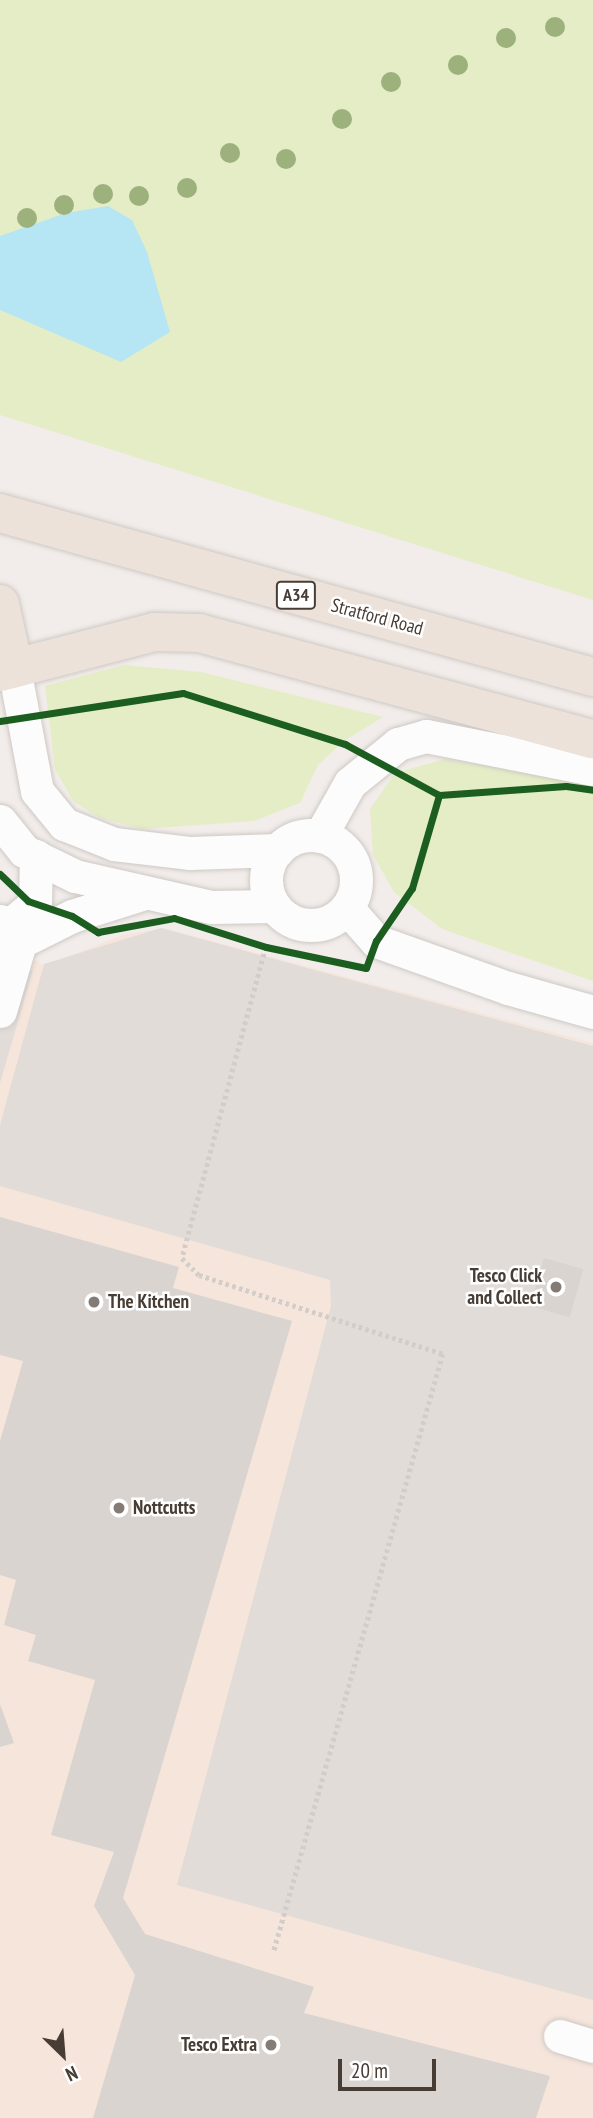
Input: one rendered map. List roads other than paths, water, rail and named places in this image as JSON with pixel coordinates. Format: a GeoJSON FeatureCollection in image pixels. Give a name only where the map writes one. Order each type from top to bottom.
{"type":"FeatureCollection","features":[{"type":"Feature","properties":{"kind":"highway","name":"Stratford Road"},"geometry":{"type":"LineString","coordinates":[[0,513],[593,677]]}},
{"type":"Feature","properties":{"kind":"highway"},"geometry":{"type":"LineString","coordinates":[[0,604],[7,670],[155,632],[199,633],[593,739]]}},
{"type":"Feature","properties":{"kind":"lane"},"geometry":{"type":"LineString","coordinates":[[7,670],[37,791],[64,824],[114,844],[190,853],[278,850]]}},
{"type":"Feature","properties":{"kind":"lane"},"geometry":{"type":"LineString","coordinates":[[320,836],[350,783],[398,744],[426,736],[593,769]]}},
{"type":"Feature","properties":{"kind":"lane"},"geometry":{"type":"LineString","coordinates":[[0,821],[24,851],[75,876],[211,907],[274,906]]}},
{"type":"Feature","properties":{"kind":"lane"},"geometry":{"type":"LineString","coordinates":[[320,836],[335,842],[354,867],[355,891],[347,908],[335,918],[308,925],[292,921],[274,906],[266,875],[278,850],[295,838],[320,836]]}},
{"type":"Feature","properties":{"kind":"lane"},"geometry":{"type":"LineString","coordinates":[[0,1011],[12,932],[35,904],[36,856]]}},
{"type":"Feature","properties":{"kind":"lane"},"geometry":{"type":"LineString","coordinates":[[12,932],[147,892]]}},
{"type":"Feature","properties":{"kind":"lane"},"geometry":{"type":"LineString","coordinates":[[347,908],[376,941],[508,988],[593,1012]]}},
{"type":"Feature","properties":{"kind":"lane"},"geometry":{"type":"LineString","coordinates":[[560,2036],[593,2046]]}},
{"type":"Feature","properties":{"kind":"water"},"geometry":{"type":"Polygon","coordinates":[[[108,206],[132,220],[147,252],[170,332],[121,362],[0,310],[0,236],[66,213],[108,206]]]}},
{"type":"Feature","properties":{"kind":"place","name":"Tesco Click and Collect"},"geometry":{"type":"Point","coordinates":[556,1287]}},
{"type":"Feature","properties":{"kind":"place","name":"The Kitchen"},"geometry":{"type":"Point","coordinates":[94,1302]}},
{"type":"Feature","properties":{"kind":"place","name":"Nottcutts"},"geometry":{"type":"Point","coordinates":[119,1508]}},
{"type":"Feature","properties":{"kind":"place","name":"Tesco Extra"},"geometry":{"type":"Point","coordinates":[271,2045]}}]}
